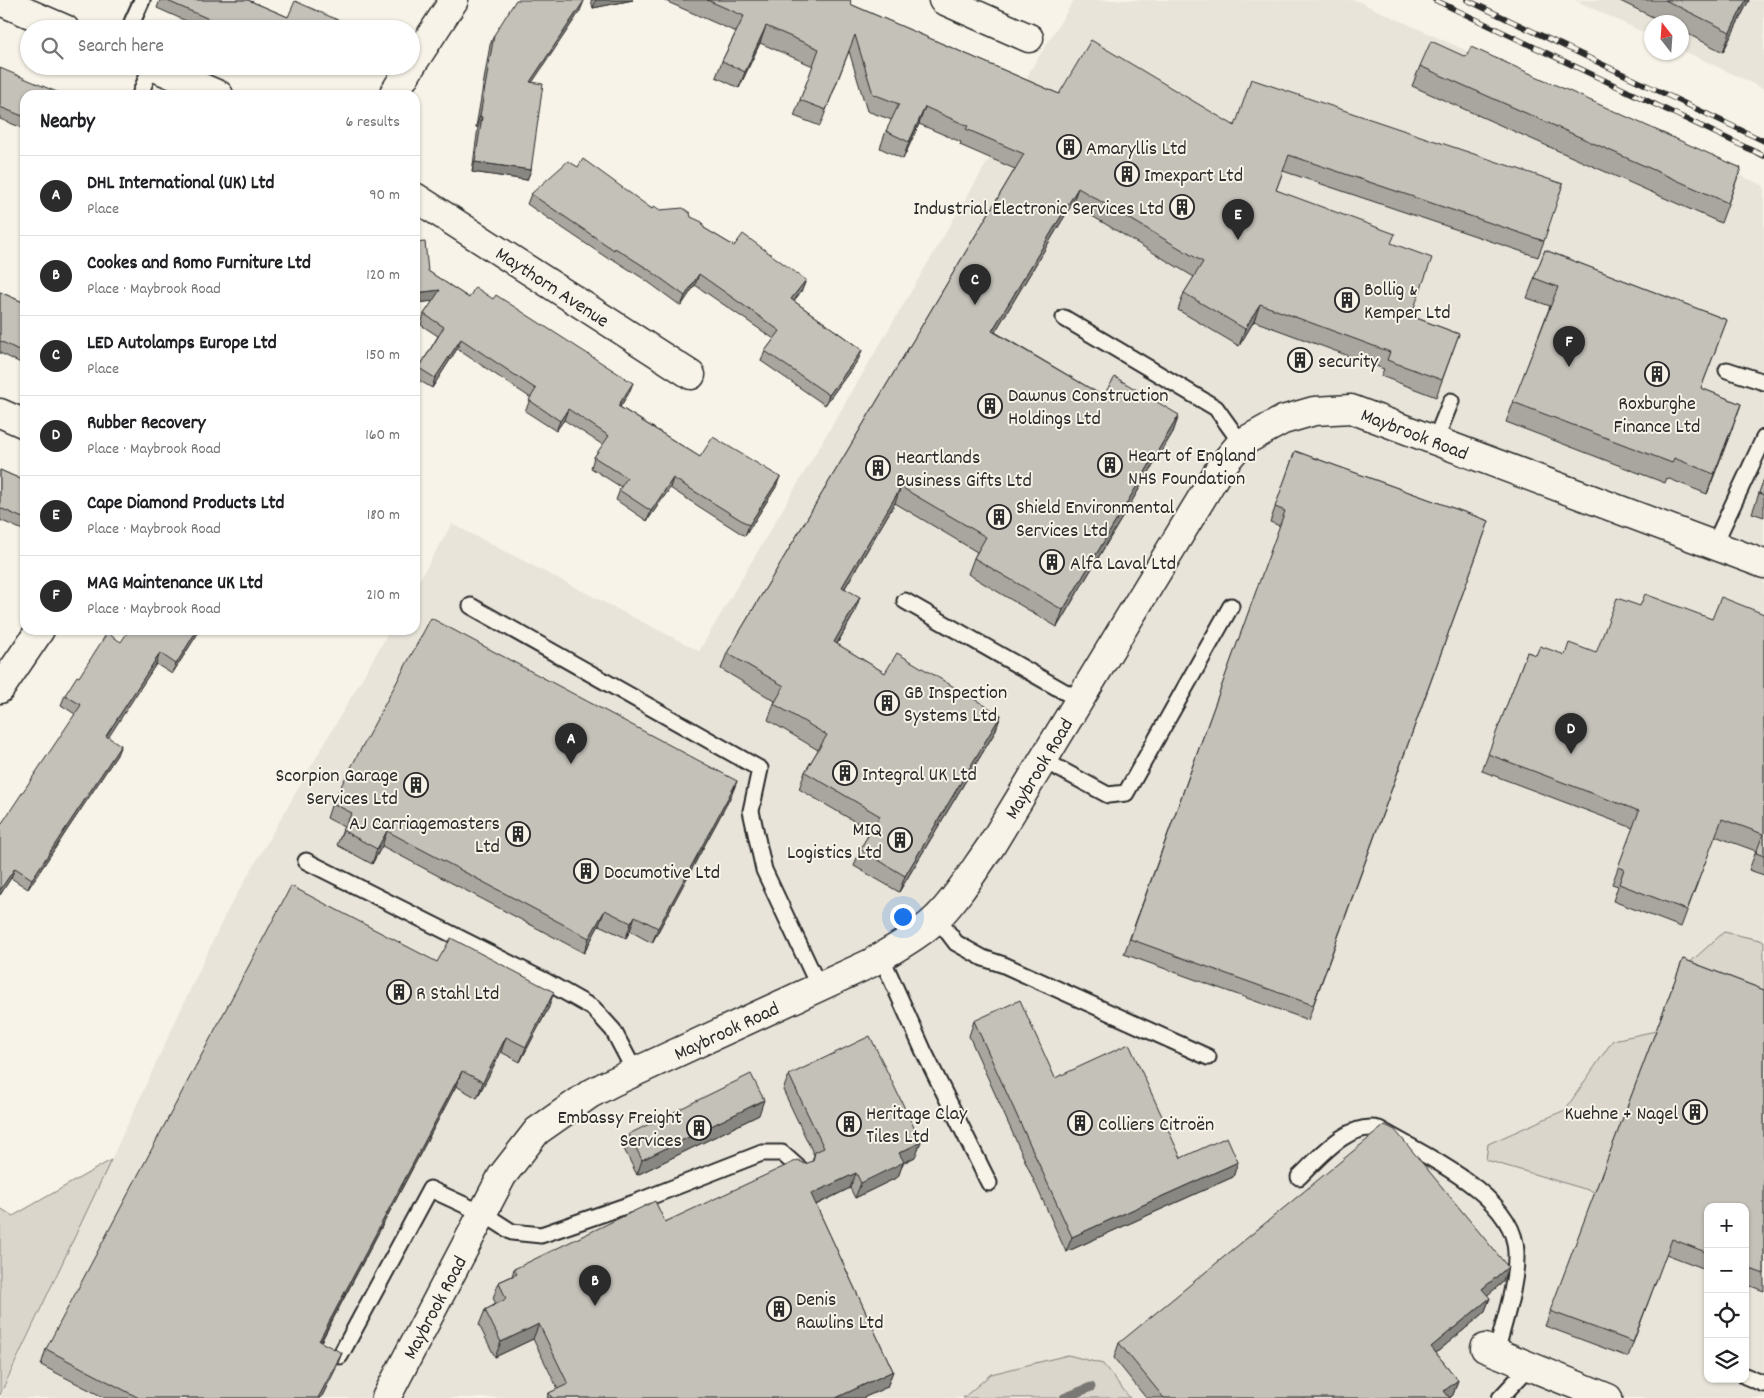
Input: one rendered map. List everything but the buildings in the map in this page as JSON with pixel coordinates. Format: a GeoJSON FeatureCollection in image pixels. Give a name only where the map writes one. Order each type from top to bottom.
{"type":"FeatureCollection","features":[{"type":"Feature","properties":{"kind":"street"},"geometry":{"type":"LineString","coordinates":[[420,52],[454,0]]}},
{"type":"Feature","properties":{"kind":"street"},"geometry":{"type":"LineString","coordinates":[[943,0],[1029,38]]}},
{"type":"Feature","properties":{"kind":"street"},"geometry":{"type":"LineString","coordinates":[[0,1],[44,20]]}},
{"type":"Feature","properties":{"kind":"street"},"geometry":{"type":"LineString","coordinates":[[173,75],[207,90]]}},
{"type":"Feature","properties":{"kind":"street"},"geometry":{"type":"LineString","coordinates":[[395,90],[405,75]]}},
{"type":"Feature","properties":{"kind":"street","name":"Maythorn Avenue"},"geometry":{"type":"LineString","coordinates":[[420,200],[691,375]]}},
{"type":"Feature","properties":{"kind":"street","name":"Maybrook Road"},"geometry":{"type":"LineString","coordinates":[[386,1398],[484,1214],[502,1176],[538,1131],[590,1094],[881,956],[937,918],[965,884],[991,846],[1220,468],[1241,443],[1283,420],[1314,411],[1351,408],[1764,564]]}},
{"type":"Feature","properties":{"kind":"street"},"geometry":{"type":"LineString","coordinates":[[0,413],[20,422]]}},
{"type":"Feature","properties":{"kind":"street"},"geometry":{"type":"LineString","coordinates":[[0,689],[37,635]]}},
{"type":"Feature","properties":{"kind":"street"},"geometry":{"type":"LineString","coordinates":[[1491,1351],[1543,1381],[1608,1398]]}},
{"type":"Feature","properties":{"kind":"lane"},"geometry":{"type":"LineString","coordinates":[[133,20],[142,0]]}},
{"type":"Feature","properties":{"kind":"lane"},"geometry":{"type":"LineString","coordinates":[[142,90],[148,75]]}},
{"type":"Feature","properties":{"kind":"lane"},"geometry":{"type":"LineString","coordinates":[[1064,318],[1216,408],[1241,443]]}},
{"type":"Feature","properties":{"kind":"lane"},"geometry":{"type":"LineString","coordinates":[[1728,370],[1764,382]]}},
{"type":"Feature","properties":{"kind":"lane"},"geometry":{"type":"LineString","coordinates":[[1435,441],[1451,401]]}},
{"type":"Feature","properties":{"kind":"lane"},"geometry":{"type":"LineString","coordinates":[[1714,545],[1764,438]]}},
{"type":"Feature","properties":{"kind":"lane"},"geometry":{"type":"LineString","coordinates":[[905,601],[1079,700]]}},
{"type":"Feature","properties":{"kind":"lane"},"geometry":{"type":"LineString","coordinates":[[471,606],[760,769],[751,811],[764,870],[819,987]]}},
{"type":"Feature","properties":{"kind":"lane"},"geometry":{"type":"LineString","coordinates":[[1043,760],[1108,795],[1126,793],[1231,606]]}},
{"type":"Feature","properties":{"kind":"lane"},"geometry":{"type":"LineString","coordinates":[[306,861],[547,982],[594,1008],[614,1030],[635,1072]]}},
{"type":"Feature","properties":{"kind":"lane"},"geometry":{"type":"LineString","coordinates":[[937,918],[956,943],[983,958],[1004,965],[1208,1057]]}},
{"type":"Feature","properties":{"kind":"lane"},"geometry":{"type":"LineString","coordinates":[[881,956],[924,1052],[989,1183]]}},
{"type":"Feature","properties":{"kind":"lane"},"geometry":{"type":"LineString","coordinates":[[1299,1177],[1336,1142],[1355,1131],[1369,1127],[1379,1129],[1480,1190],[1501,1211],[1513,1236],[1516,1251],[1514,1277],[1491,1351]]}},
{"type":"Feature","properties":{"kind":"lane"},"geometry":{"type":"LineString","coordinates":[[340,1356],[430,1188],[484,1214],[512,1232],[541,1234],[634,1203],[762,1153],[782,1153],[801,1170]]}},
{"type":"Feature","properties":{"kind":"lane"},"geometry":{"type":"LineString","coordinates":[[1749,1378],[1764,1384]]}},
{"type":"Feature","properties":{"kind":"lane"},"geometry":{"type":"LineString","coordinates":[[1500,1398],[1543,1381]]}},
{"type":"Feature","properties":{"kind":"shaded area"},"geometry":{"type":"Polygon","coordinates":[[[1074,0],[1355,0],[1764,186],[1764,1398],[1130,1398],[1103,1364],[991,1374],[963,1398],[0,1398],[225,915],[387,635],[420,635],[420,578],[452,524],[699,651],[998,144],[1030,71],[1074,0]]]}},
{"type":"Feature","properties":{"kind":"shaded area"},"geometry":{"type":"Polygon","coordinates":[[[1575,0],[1764,0],[1764,89],[1689,53],[1689,15],[1644,15],[1644,33],[1575,0]]]}},
{"type":"Feature","properties":{"kind":"shaded area"},"geometry":{"type":"Polygon","coordinates":[[[1724,932],[1764,941],[1764,1007],[1677,974],[1724,932]]]}},
{"type":"Feature","properties":{"kind":"shaded area"},"geometry":{"type":"Polygon","coordinates":[[[1656,1031],[1595,1192],[1486,1160],[1488,1144],[1565,1110],[1613,1040],[1656,1031]]]}},
{"type":"Feature","properties":{"kind":"shaded area"},"geometry":{"type":"Polygon","coordinates":[[[111,1160],[0,1395],[0,1208],[13,1216],[111,1160]]]}},
{"type":"Feature","properties":{"kind":"shaded area"},"geometry":{"type":"Polygon","coordinates":[[[1068,1355],[1103,1364],[1130,1398],[963,1398],[991,1374],[1068,1355]]]}},
{"type":"Feature","properties":{"kind":"waterway"},"geometry":{"type":"LineString","coordinates":[[1064,1398],[1091,1387]]}},
{"type":"Feature","properties":{"kind":"railway"},"geometry":{"type":"LineString","coordinates":[[1435,0],[1764,156]]}},
{"type":"Feature","properties":{"kind":"railway"},"geometry":{"type":"LineString","coordinates":[[1467,0],[1764,141]]}},
{"type":"Feature","properties":{"kind":"place","name":"Amaryllis Ltd"},"geometry":{"type":"Point","coordinates":[1069,147]}},
{"type":"Feature","properties":{"kind":"place","name":"Imexpart Ltd"},"geometry":{"type":"Point","coordinates":[1127,174]}},
{"type":"Feature","properties":{"kind":"place","name":"Industrial Electronic Services Ltd"},"geometry":{"type":"Point","coordinates":[1182,207]}},
{"type":"Feature","properties":{"kind":"place","name":"Cape Diamond Products Ltd"},"geometry":{"type":"Point","coordinates":[1238,240]}},
{"type":"Feature","properties":{"kind":"place","name":"Bollig & Kemper Ltd"},"geometry":{"type":"Point","coordinates":[1347,300]}},
{"type":"Feature","properties":{"kind":"place","name":"LED Autolamps Europe Ltd"},"geometry":{"type":"Point","coordinates":[975,305]}},
{"type":"Feature","properties":{"kind":"place","name":"security"},"geometry":{"type":"Point","coordinates":[1300,360]}},
{"type":"Feature","properties":{"kind":"place","name":"MAG Maintenance UK Ltd"},"geometry":{"type":"Point","coordinates":[1569,367]}},
{"type":"Feature","properties":{"kind":"place","name":"Roxburghe Finance Ltd"},"geometry":{"type":"Point","coordinates":[1657,374]}},
{"type":"Feature","properties":{"kind":"place","name":"Dawnus Construction Holdings Ltd"},"geometry":{"type":"Point","coordinates":[990,406]}},
{"type":"Feature","properties":{"kind":"place","name":"Heart of England NHS Foundation"},"geometry":{"type":"Point","coordinates":[1110,465]}},
{"type":"Feature","properties":{"kind":"place","name":"Heartlands Business Gifts Ltd"},"geometry":{"type":"Point","coordinates":[878,468]}},
{"type":"Feature","properties":{"kind":"place","name":"Shield Environmental Services Ltd"},"geometry":{"type":"Point","coordinates":[999,517]}},
{"type":"Feature","properties":{"kind":"place","name":"Alfa Laval Ltd"},"geometry":{"type":"Point","coordinates":[1052,562]}},
{"type":"Feature","properties":{"kind":"place","name":"GB Inspection Systems Ltd"},"geometry":{"type":"Point","coordinates":[887,703]}},
{"type":"Feature","properties":{"kind":"place","name":"Rubber Recovery"},"geometry":{"type":"Point","coordinates":[1571,754]}},
{"type":"Feature","properties":{"kind":"place","name":"DHL International (UK) Ltd"},"geometry":{"type":"Point","coordinates":[571,764]}},
{"type":"Feature","properties":{"kind":"place","name":"Integral UK Ltd"},"geometry":{"type":"Point","coordinates":[845,773]}},
{"type":"Feature","properties":{"kind":"place","name":"Scorpion Garage Services Ltd"},"geometry":{"type":"Point","coordinates":[416,785]}},
{"type":"Feature","properties":{"kind":"place","name":"AJ Carriagemasters Ltd"},"geometry":{"type":"Point","coordinates":[518,834]}},
{"type":"Feature","properties":{"kind":"place","name":"MIQ Logistics Ltd"},"geometry":{"type":"Point","coordinates":[900,840]}},
{"type":"Feature","properties":{"kind":"place","name":"Documotive Ltd"},"geometry":{"type":"Point","coordinates":[586,871]}},
{"type":"Feature","properties":{"kind":"place","name":"R Stahl Ltd"},"geometry":{"type":"Point","coordinates":[399,992]}},
{"type":"Feature","properties":{"kind":"place","name":"Kuehne + Nagel"},"geometry":{"type":"Point","coordinates":[1695,1112]}},
{"type":"Feature","properties":{"kind":"place","name":"Colliers Citroën"},"geometry":{"type":"Point","coordinates":[1080,1123]}},
{"type":"Feature","properties":{"kind":"place","name":"Heritage Clay Tiles Ltd"},"geometry":{"type":"Point","coordinates":[849,1124]}},
{"type":"Feature","properties":{"kind":"place","name":"Embassy Freight Services"},"geometry":{"type":"Point","coordinates":[699,1128]}},
{"type":"Feature","properties":{"kind":"place","name":"Cookes and Romo Furniture Ltd"},"geometry":{"type":"Point","coordinates":[595,1306]}},
{"type":"Feature","properties":{"kind":"place","name":"Denis Rawlins Ltd"},"geometry":{"type":"Point","coordinates":[779,1309]}}]}
